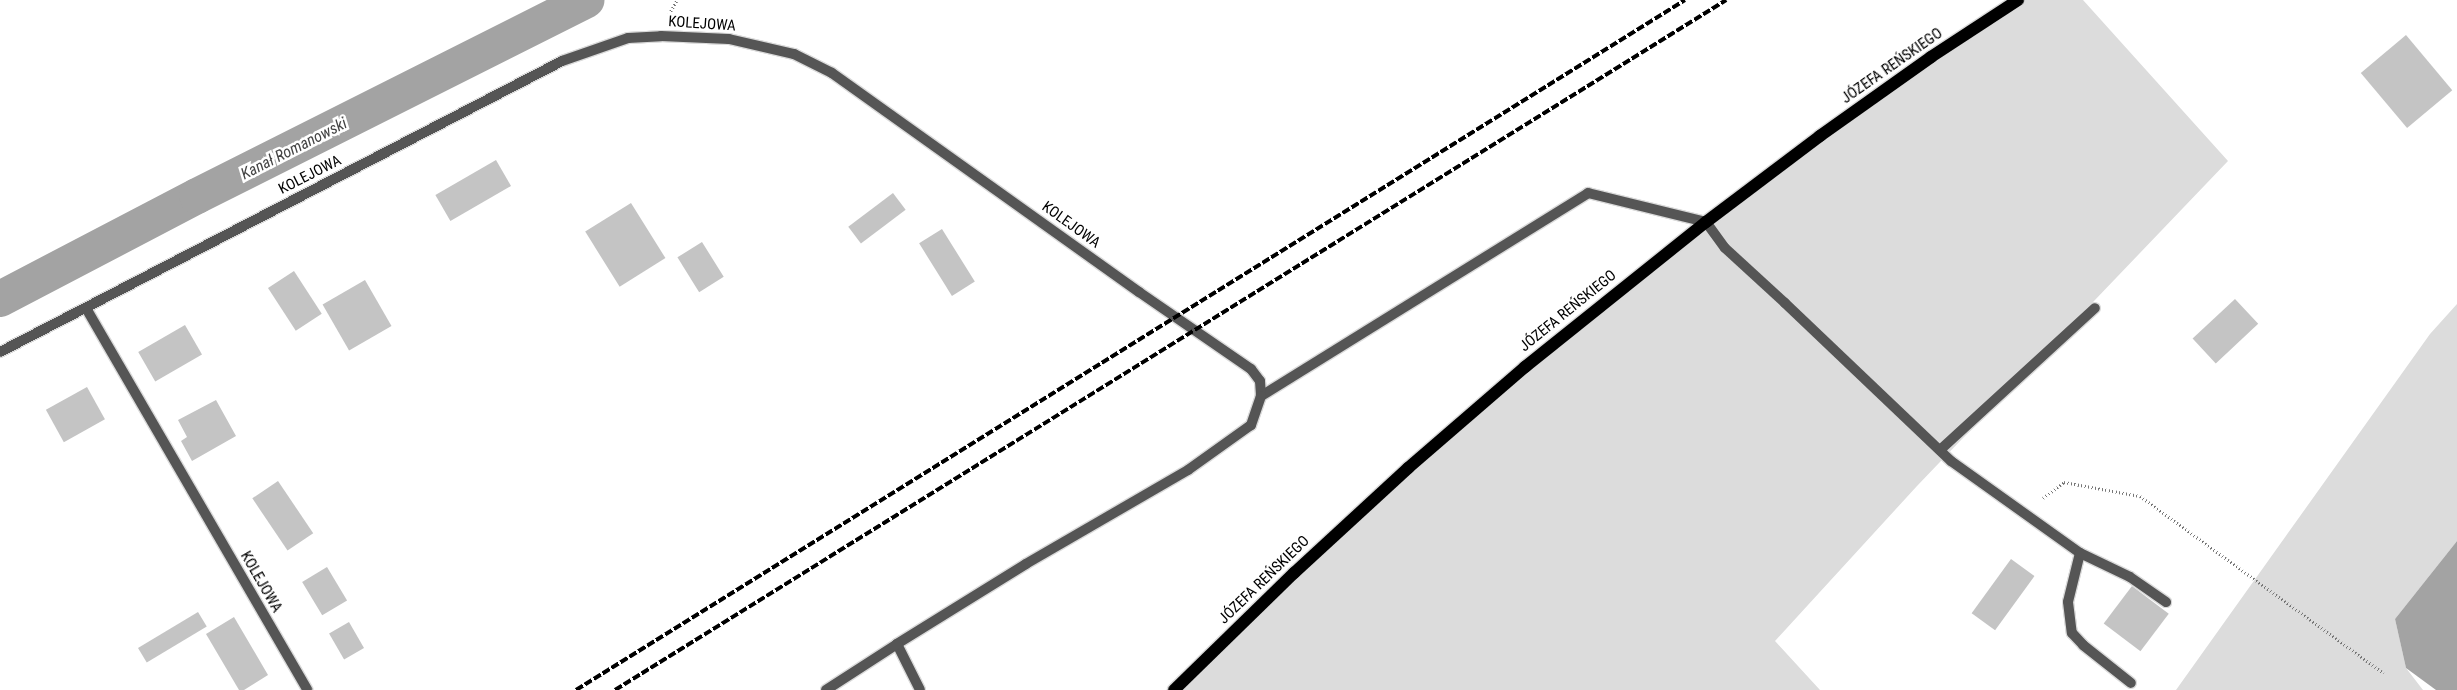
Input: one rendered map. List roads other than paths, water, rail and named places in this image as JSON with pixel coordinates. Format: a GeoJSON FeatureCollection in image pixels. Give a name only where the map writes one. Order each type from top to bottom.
{"type":"FeatureCollection","features":[{"type":"Feature","properties":{"kind":"main road","name":"JÓZEFA REŃSKIEGO"},"geometry":{"type":"LineString","coordinates":[[1174,690],[1294,573],[1408,468],[1525,367],[1706,222],[1931,57],[2018,0]]}},
{"type":"Feature","properties":{"kind":"street","name":"KOLEJOWA"},"geometry":{"type":"LineString","coordinates":[[0,352],[562,61],[628,38],[661,36],[728,39],[794,54],[832,72],[1139,292],[1252,369],[1260,381],[1261,396]]}},
{"type":"Feature","properties":{"kind":"street"},"geometry":{"type":"LineString","coordinates":[[826,690],[1026,564],[1188,470],[1251,425],[1261,396],[1588,193],[1706,222],[1725,248],[1951,461],[2022,514],[2080,552],[2130,577],[2166,602]]}},
{"type":"Feature","properties":{"kind":"street","name":"KOLEJOWA"},"geometry":{"type":"LineString","coordinates":[[86,308],[307,690]]}},
{"type":"Feature","properties":{"kind":"street"},"geometry":{"type":"LineString","coordinates":[[1940,450],[2095,308]]}},
{"type":"Feature","properties":{"kind":"street"},"geometry":{"type":"LineString","coordinates":[[2080,552],[2068,602],[2072,633],[2083,645],[2131,683]]}},
{"type":"Feature","properties":{"kind":"street"},"geometry":{"type":"LineString","coordinates":[[897,644],[920,690]]}},
{"type":"Feature","properties":{"kind":"waterway","name":"Kanał Romanowski"},"geometry":{"type":"LineString","coordinates":[[0,299],[197,196],[587,0]]}},
{"type":"Feature","properties":{"kind":"railway"},"geometry":{"type":"LineString","coordinates":[[576,690],[1685,0]]}},
{"type":"Feature","properties":{"kind":"railway"},"geometry":{"type":"LineString","coordinates":[[615,690],[1726,0]]}}]}
